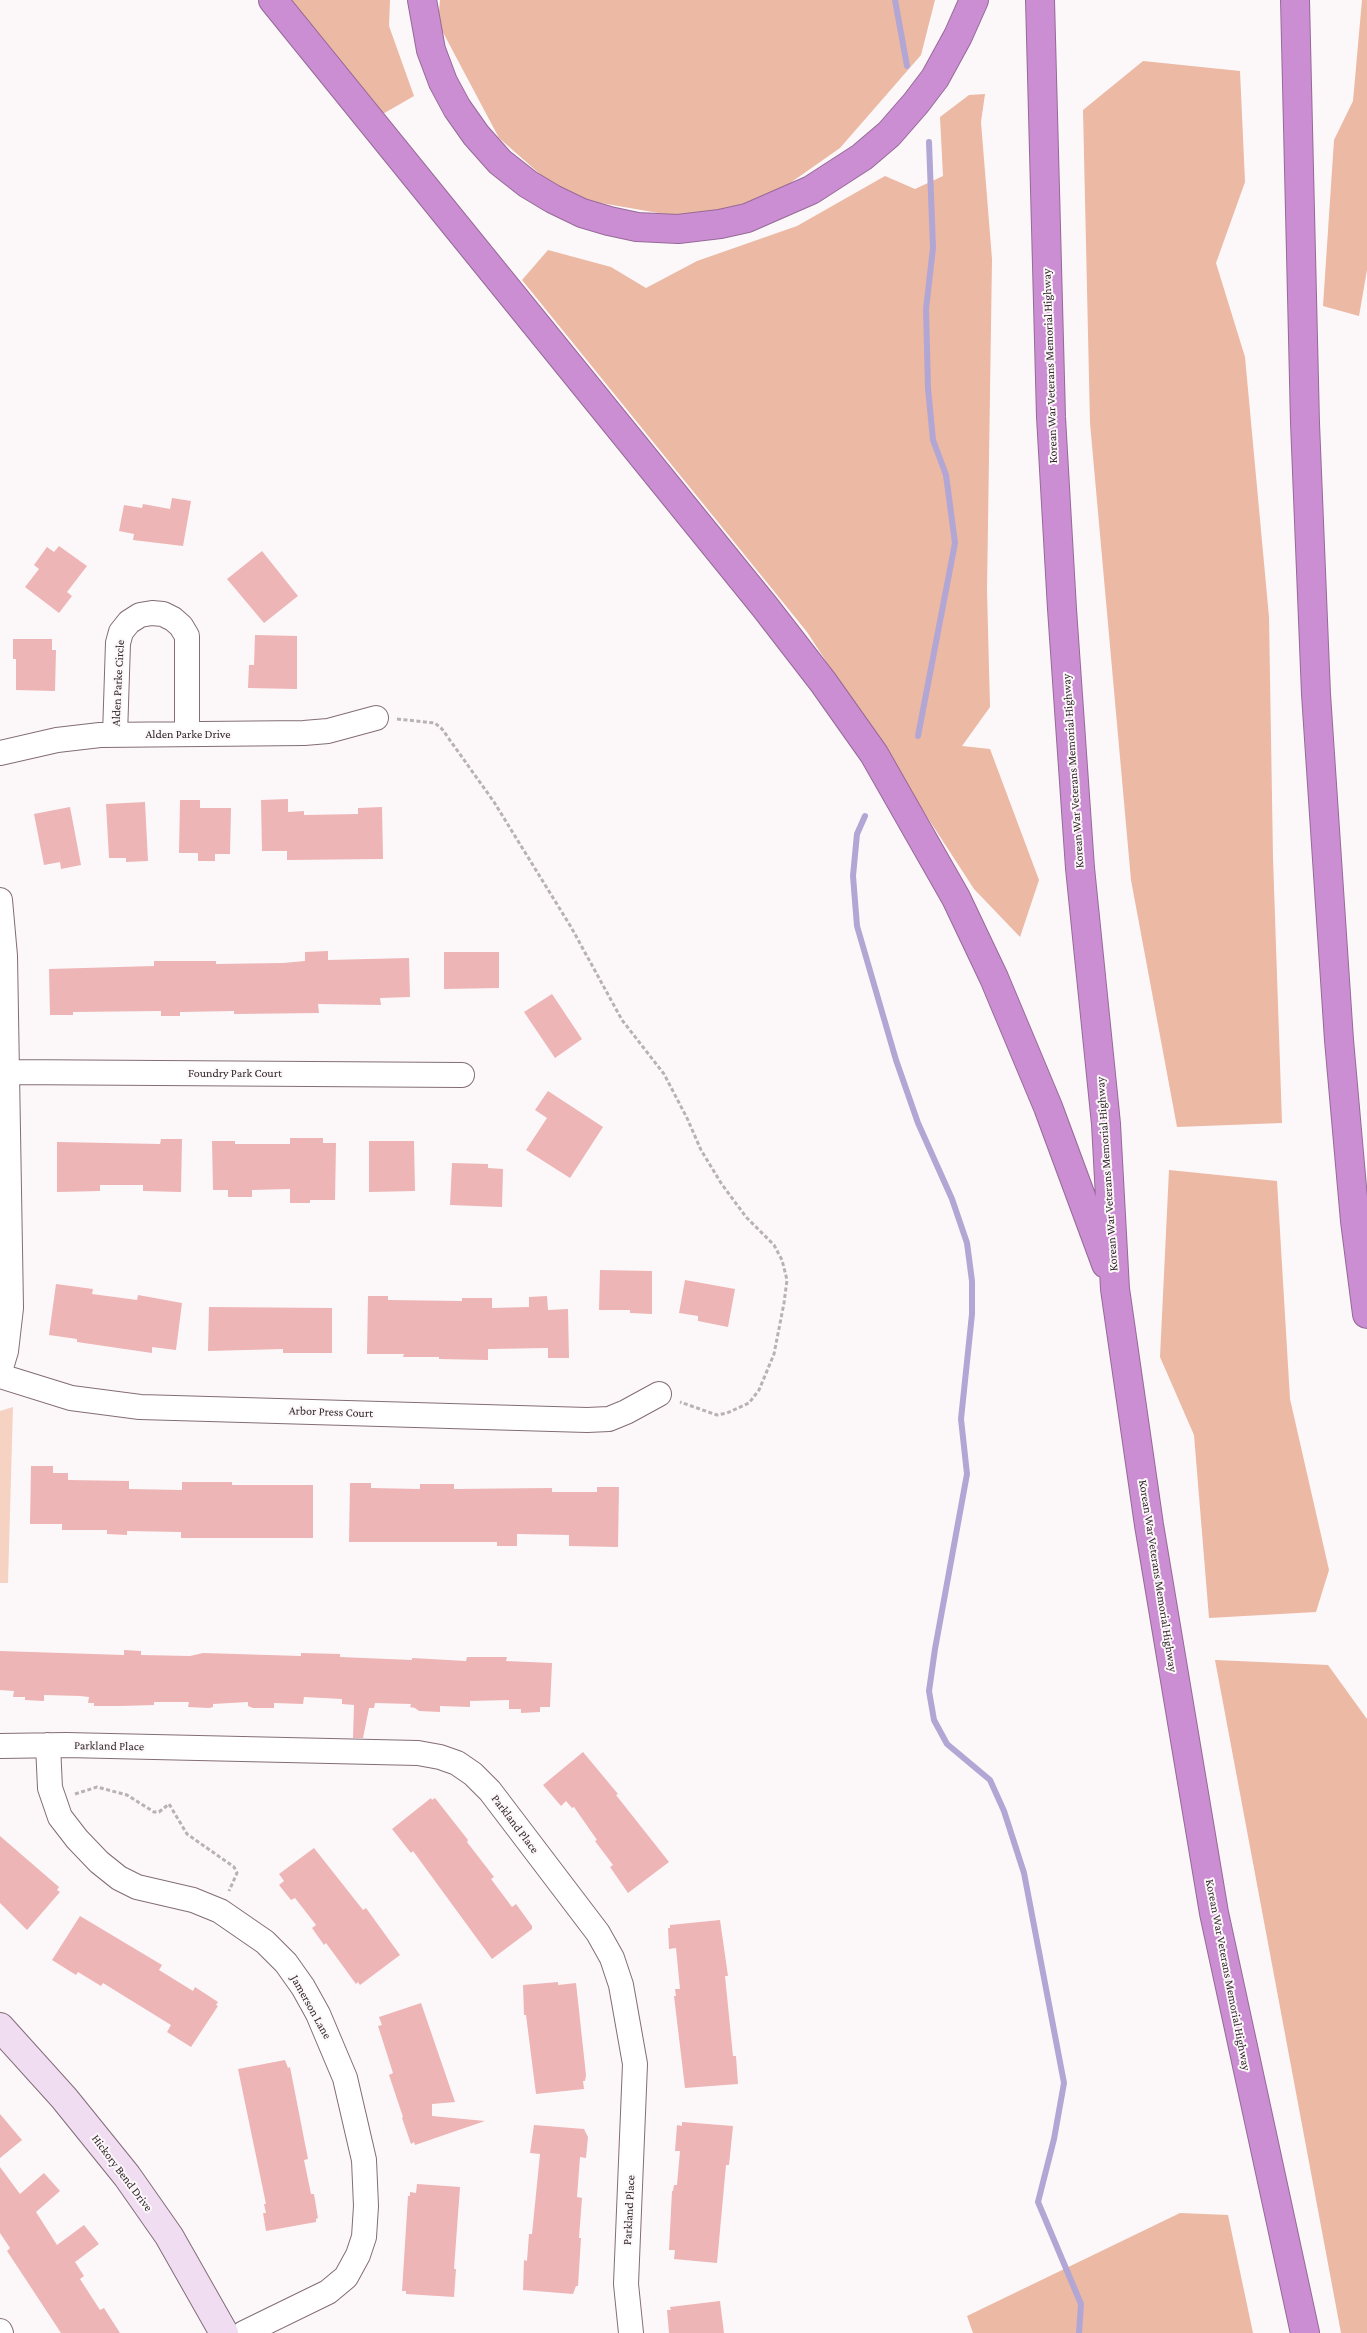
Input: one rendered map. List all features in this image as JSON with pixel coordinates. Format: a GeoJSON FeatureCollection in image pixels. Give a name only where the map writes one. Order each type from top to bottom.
{"type":"FeatureCollection","features":[{"type":"Feature","properties":{"kind":"highway"},"geometry":{"type":"LineString","coordinates":[[273,0],[765,607],[823,682],[874,754],[956,898],[994,978],[1048,1107],[1115,1289]]}},
{"type":"Feature","properties":{"kind":"highway"},"geometry":{"type":"LineString","coordinates":[[422,0],[432,50],[443,82],[457,108],[476,135],[500,162],[528,184],[582,213],[637,227],[678,229],[720,224],[747,218],[811,190],[862,157],[888,134],[932,82],[958,36],[974,0]]}},
{"type":"Feature","properties":{"kind":"highway","name":"Korean War Veterans Memorial Highway"},"geometry":{"type":"LineString","coordinates":[[1040,0],[1051,398],[1062,609],[1080,868],[1106,1124],[1115,1289],[1148,1525],[1214,1913],[1305,2333]]}},
{"type":"Feature","properties":{"kind":"highway"},"geometry":{"type":"LineString","coordinates":[[1295,0],[1305,423],[1316,694],[1340,1050],[1355,1221],[1367,1314]]}},
{"type":"Feature","properties":{"kind":"street","name":"Alden Parke Circle"},"geometry":{"type":"LineString","coordinates":[[115,735],[118,644],[122,632],[129,622],[140,615],[152,613],[163,614],[173,619],[181,626],[186,636],[187,734]]}},
{"type":"Feature","properties":{"kind":"street","name":"Alden Parke Drive"},"geometry":{"type":"LineString","coordinates":[[0,753],[57,740],[115,735],[328,731],[376,718]]}},
{"type":"Feature","properties":{"kind":"street"},"geometry":{"type":"LineString","coordinates":[[0,900],[5,956],[11,1308],[6,1351],[0,1371]]}},
{"type":"Feature","properties":{"kind":"street","name":"Foundry Park Court"},"geometry":{"type":"LineString","coordinates":[[8,1072],[462,1075]]}},
{"type":"Feature","properties":{"kind":"street","name":"Arbor Press Court"},"geometry":{"type":"LineString","coordinates":[[0,1376],[71,1398],[140,1407],[567,1420],[609,1419],[659,1394]]}},
{"type":"Feature","properties":{"kind":"street","name":"Parkland Place"},"geometry":{"type":"LineString","coordinates":[[0,1746],[48,1745],[418,1753],[440,1757],[457,1763],[473,1774],[490,1791],[598,1933],[612,1958],[621,1985],[635,2064],[626,2284],[630,2333]]}},
{"type":"Feature","properties":{"kind":"street","name":"Jamerson Lane"},"geometry":{"type":"LineString","coordinates":[[48,1745],[50,1788],[60,1817],[77,1840],[99,1862],[119,1878],[137,1887],[193,1900],[220,1911],[265,1942],[286,1963],[303,1987],[322,2021],[345,2078],[364,2160],[366,2206],[364,2237],[358,2255],[346,2276],[328,2292],[244,2333]]}},
{"type":"Feature","properties":{"kind":"street","name":"Hickory Bend Drive"},"geometry":{"type":"LineString","coordinates":[[0,2027],[64,2098],[126,2176],[169,2236],[224,2333]]}},
{"type":"Feature","properties":{"kind":"path"},"geometry":{"type":"LineString","coordinates":[[376,718],[421,720],[435,723],[442,729],[494,802],[571,927],[622,1020],[664,1074],[701,1150],[721,1183],[746,1217],[774,1245],[782,1260],[788,1280],[774,1354],[759,1390],[749,1403],[727,1413],[717,1415],[659,1394]]}},
{"type":"Feature","properties":{"kind":"path"},"geometry":{"type":"LineString","coordinates":[[72,1794],[79,1794],[98,1787],[127,1795],[154,1812],[159,1812],[169,1804],[187,1834],[234,1867],[237,1872],[227,1897]]}},
{"type":"Feature","properties":{"kind":"shaded area"},"geometry":{"type":"Polygon","coordinates":[[[288,0],[390,0],[389,26],[414,96],[381,115],[288,0]]]}},
{"type":"Feature","properties":{"kind":"shaded area"},"geometry":{"type":"Polygon","coordinates":[[[440,0],[935,0],[921,55],[840,148],[756,207],[676,216],[566,197],[499,138],[438,23],[440,0]]]}},
{"type":"Feature","properties":{"kind":"shaded area"},"geometry":{"type":"Polygon","coordinates":[[[1362,0],[1367,0],[1367,270],[1359,316],[1323,306],[1334,140],[1353,101],[1362,0]]]}},
{"type":"Feature","properties":{"kind":"shaded area"},"geometry":{"type":"Polygon","coordinates":[[[1143,61],[1240,71],[1245,182],[1216,263],[1245,357],[1269,617],[1273,858],[1282,1123],[1177,1127],[1131,880],[1090,423],[1083,110],[1143,61]]]}},
{"type":"Feature","properties":{"kind":"shaded area"},"geometry":{"type":"Polygon","coordinates":[[[985,94],[981,122],[992,259],[987,590],[990,707],[962,746],[990,749],[1039,880],[1020,937],[974,889],[807,632],[522,280],[548,250],[611,267],[646,288],[697,261],[797,226],[885,176],[915,189],[943,176],[940,117],[969,95],[985,94]]]}},
{"type":"Feature","properties":{"kind":"shaded area"},"geometry":{"type":"Polygon","coordinates":[[[1169,1170],[1277,1181],[1290,1399],[1329,1570],[1316,1612],[1209,1618],[1194,1435],[1160,1357],[1169,1170]]]}},
{"type":"Feature","properties":{"kind":"shaded area"},"geometry":{"type":"Polygon","coordinates":[[[13,1407],[8,1583],[0,1583],[0,1411],[13,1407]]]}},
{"type":"Feature","properties":{"kind":"shaded area"},"geometry":{"type":"Polygon","coordinates":[[[1215,1660],[1328,1665],[1367,1719],[1367,2333],[1341,2333],[1215,1660]]]}},
{"type":"Feature","properties":{"kind":"shaded area"},"geometry":{"type":"Polygon","coordinates":[[[1180,2213],[1228,2215],[1253,2333],[973,2333],[967,2316],[1180,2213]]]}},
{"type":"Feature","properties":{"kind":"building"},"geometry":{"type":"Polygon","coordinates":[[[172,498],[191,501],[183,546],[133,540],[134,534],[119,531],[124,505],[142,508],[143,504],[170,509],[172,498]]]}},
{"type":"Feature","properties":{"kind":"building"},"geometry":{"type":"Polygon","coordinates":[[[59,546],[87,566],[67,592],[72,596],[59,613],[25,587],[39,569],[34,565],[47,547],[54,552],[59,546]]]}},
{"type":"Feature","properties":{"kind":"building"},"geometry":{"type":"Polygon","coordinates":[[[262,551],[298,596],[264,623],[227,579],[262,551]]]}},
{"type":"Feature","properties":{"kind":"building"},"geometry":{"type":"Polygon","coordinates":[[[255,635],[297,636],[297,689],[248,688],[249,665],[254,665],[255,635]]]}},
{"type":"Feature","properties":{"kind":"building"},"geometry":{"type":"Polygon","coordinates":[[[13,639],[52,639],[52,650],[56,650],[55,691],[16,690],[16,659],[13,659],[13,639]]]}},
{"type":"Feature","properties":{"kind":"building"},"geometry":{"type":"Polygon","coordinates":[[[288,799],[288,812],[304,811],[304,815],[358,814],[358,808],[382,807],[383,859],[287,860],[287,851],[262,851],[261,800],[288,799]]]}},
{"type":"Feature","properties":{"kind":"building"},"geometry":{"type":"Polygon","coordinates":[[[180,800],[200,800],[200,808],[231,808],[230,854],[215,854],[215,861],[198,861],[198,853],[179,853],[180,800]]]}},
{"type":"Feature","properties":{"kind":"building"},"geometry":{"type":"Polygon","coordinates":[[[145,802],[148,861],[126,862],[126,858],[109,858],[106,804],[145,802]]]}},
{"type":"Feature","properties":{"kind":"building"},"geometry":{"type":"Polygon","coordinates":[[[70,807],[81,865],[61,869],[60,862],[44,865],[34,814],[70,807]]]}},
{"type":"Feature","properties":{"kind":"building"},"geometry":{"type":"Polygon","coordinates":[[[328,951],[328,960],[409,958],[410,997],[380,998],[381,1005],[318,1004],[319,1013],[234,1014],[234,1011],[180,1012],[180,1016],[161,1016],[161,1011],[73,1012],[73,1015],[50,1015],[49,969],[154,966],[154,961],[216,961],[216,964],[283,963],[305,961],[305,952],[328,951]]]}},
{"type":"Feature","properties":{"kind":"building"},"geometry":{"type":"Polygon","coordinates":[[[444,952],[499,952],[499,988],[444,989],[444,952]]]}},
{"type":"Feature","properties":{"kind":"building"},"geometry":{"type":"Polygon","coordinates":[[[552,994],[582,1039],[555,1058],[524,1012],[552,994]]]}},
{"type":"Feature","properties":{"kind":"building"},"geometry":{"type":"Polygon","coordinates":[[[548,1091],[603,1127],[570,1178],[526,1150],[547,1118],[535,1110],[548,1091]]]}},
{"type":"Feature","properties":{"kind":"building"},"geometry":{"type":"Polygon","coordinates":[[[290,1138],[323,1138],[323,1143],[336,1143],[335,1200],[310,1200],[310,1203],[290,1203],[290,1189],[252,1190],[252,1197],[228,1197],[228,1190],[213,1190],[212,1141],[235,1141],[235,1144],[290,1144],[290,1138]]]}},
{"type":"Feature","properties":{"kind":"building"},"geometry":{"type":"Polygon","coordinates":[[[161,1139],[182,1139],[181,1192],[143,1191],[143,1185],[100,1185],[100,1191],[57,1192],[57,1142],[160,1144],[161,1139]]]}},
{"type":"Feature","properties":{"kind":"building"},"geometry":{"type":"Polygon","coordinates":[[[369,1141],[414,1141],[415,1191],[369,1192],[369,1141]]]}},
{"type":"Feature","properties":{"kind":"building"},"geometry":{"type":"Polygon","coordinates":[[[452,1163],[488,1164],[488,1168],[503,1169],[502,1207],[450,1205],[452,1163]]]}},
{"type":"Feature","properties":{"kind":"building"},"geometry":{"type":"Polygon","coordinates":[[[600,1270],[652,1271],[652,1314],[630,1313],[630,1310],[599,1310],[600,1270]]]}},
{"type":"Feature","properties":{"kind":"building"},"geometry":{"type":"Polygon","coordinates":[[[685,1280],[735,1289],[728,1327],[698,1321],[698,1316],[679,1313],[685,1280]]]}},
{"type":"Feature","properties":{"kind":"building"},"geometry":{"type":"Polygon","coordinates":[[[56,1284],[93,1289],[92,1294],[137,1300],[138,1295],[182,1303],[176,1350],[152,1347],[152,1353],[77,1342],[77,1339],[49,1335],[56,1284]]]}},
{"type":"Feature","properties":{"kind":"building"},"geometry":{"type":"Polygon","coordinates":[[[368,1296],[388,1296],[388,1300],[462,1301],[462,1298],[492,1298],[492,1308],[529,1307],[529,1297],[547,1296],[548,1310],[568,1309],[569,1358],[548,1358],[548,1348],[488,1349],[488,1360],[403,1357],[404,1354],[367,1354],[368,1296]]]}},
{"type":"Feature","properties":{"kind":"building"},"geometry":{"type":"Polygon","coordinates":[[[209,1307],[332,1308],[332,1353],[283,1353],[283,1349],[208,1351],[209,1307]]]}},
{"type":"Feature","properties":{"kind":"building"},"geometry":{"type":"Polygon","coordinates":[[[31,1466],[53,1466],[53,1473],[68,1473],[68,1480],[129,1481],[129,1489],[182,1490],[182,1482],[232,1482],[232,1485],[313,1485],[313,1538],[181,1538],[181,1532],[127,1531],[127,1535],[107,1534],[107,1530],[62,1530],[62,1524],[30,1524],[31,1466]]]}},
{"type":"Feature","properties":{"kind":"building"},"geometry":{"type":"Polygon","coordinates":[[[350,1483],[371,1483],[371,1488],[420,1489],[420,1484],[454,1484],[454,1489],[552,1488],[552,1492],[597,1492],[597,1487],[619,1487],[618,1547],[569,1546],[569,1535],[517,1534],[517,1546],[497,1546],[497,1542],[349,1542],[350,1483]]]}},
{"type":"Feature","properties":{"kind":"building"},"geometry":{"type":"Polygon","coordinates":[[[124,1650],[141,1651],[141,1655],[190,1656],[203,1653],[301,1656],[301,1653],[340,1654],[340,1657],[466,1661],[467,1657],[507,1657],[506,1661],[552,1663],[550,1707],[540,1707],[540,1712],[521,1713],[521,1709],[509,1709],[509,1700],[470,1701],[470,1707],[440,1706],[440,1712],[419,1711],[410,1707],[411,1704],[375,1703],[374,1708],[369,1708],[363,1738],[353,1738],[354,1705],[342,1704],[342,1699],[304,1697],[303,1704],[274,1703],[274,1708],[253,1708],[248,1706],[248,1702],[213,1704],[213,1707],[209,1708],[188,1707],[189,1702],[154,1702],[154,1705],[94,1706],[94,1703],[88,1703],[89,1697],[44,1695],[44,1701],[25,1700],[25,1697],[13,1697],[14,1691],[0,1690],[0,1651],[124,1655],[124,1650]]]}},
{"type":"Feature","properties":{"kind":"building"},"geometry":{"type":"Polygon","coordinates":[[[583,1752],[618,1794],[616,1795],[669,1862],[628,1893],[610,1867],[613,1865],[595,1841],[597,1840],[574,1807],[572,1808],[566,1801],[561,1806],[543,1785],[583,1752]]]}},
{"type":"Feature","properties":{"kind":"building"},"geometry":{"type":"Polygon","coordinates":[[[431,1798],[432,1800],[435,1798],[468,1840],[467,1842],[494,1877],[491,1879],[512,1907],[516,1904],[532,1926],[532,1929],[492,1959],[413,1851],[411,1853],[392,1829],[431,1798]]]}},
{"type":"Feature","properties":{"kind":"building"},"geometry":{"type":"Polygon","coordinates":[[[0,1836],[59,1887],[57,1890],[60,1892],[27,1930],[0,1903],[0,1836]]]}},
{"type":"Feature","properties":{"kind":"building"},"geometry":{"type":"Polygon","coordinates":[[[314,1848],[363,1910],[366,1908],[400,1955],[360,1985],[358,1982],[356,1984],[326,1943],[324,1945],[312,1928],[316,1925],[295,1898],[291,1900],[279,1885],[284,1881],[279,1874],[314,1848]]]}},
{"type":"Feature","properties":{"kind":"building"},"geometry":{"type":"Polygon","coordinates":[[[80,1916],[162,1965],[159,1970],[193,1991],[195,1987],[218,2002],[216,2005],[218,2006],[191,2047],[167,2032],[171,2025],[103,1983],[101,1986],[78,1972],[76,1975],[52,1960],[80,1916]]]}},
{"type":"Feature","properties":{"kind":"building"},"geometry":{"type":"Polygon","coordinates":[[[720,1920],[728,1976],[725,1976],[733,2056],[736,2056],[738,2084],[685,2088],[674,1996],[676,1996],[675,1989],[680,1989],[676,1948],[669,1949],[668,1928],[670,1928],[670,1925],[720,1920]]]}},
{"type":"Feature","properties":{"kind":"building"},"geometry":{"type":"Polygon","coordinates":[[[558,1982],[558,1985],[576,1983],[586,2075],[585,2081],[583,2081],[584,2089],[536,2094],[526,2015],[524,2015],[523,1985],[558,1982]]]}},
{"type":"Feature","properties":{"kind":"building"},"geometry":{"type":"Polygon","coordinates":[[[421,2003],[455,2102],[432,2104],[432,2116],[485,2121],[415,2145],[414,2142],[411,2144],[402,2118],[389,2075],[393,2073],[378,2026],[382,2025],[379,2017],[421,2003]]]}},
{"type":"Feature","properties":{"kind":"building"},"geometry":{"type":"Polygon","coordinates":[[[285,2060],[288,2068],[290,2067],[308,2159],[304,2160],[311,2194],[314,2194],[318,2218],[316,2222],[266,2231],[263,2213],[266,2213],[264,2204],[266,2204],[238,2069],[285,2060]]]}},
{"type":"Feature","properties":{"kind":"building"},"geometry":{"type":"Polygon","coordinates":[[[0,2114],[22,2140],[0,2158],[0,2114]]]}},
{"type":"Feature","properties":{"kind":"building"},"geometry":{"type":"Polygon","coordinates":[[[682,2122],[733,2126],[729,2165],[726,2165],[717,2263],[674,2259],[675,2250],[669,2250],[672,2191],[674,2185],[677,2185],[680,2151],[675,2151],[677,2125],[682,2126],[682,2122]]]}},
{"type":"Feature","properties":{"kind":"building"},"geometry":{"type":"Polygon","coordinates":[[[534,2125],[584,2129],[588,2137],[586,2158],[580,2157],[577,2197],[582,2198],[579,2238],[581,2238],[578,2286],[576,2286],[573,2294],[523,2290],[524,2260],[527,2261],[529,2234],[532,2234],[540,2154],[530,2153],[534,2125]]]}},
{"type":"Feature","properties":{"kind":"building"},"geometry":{"type":"Polygon","coordinates":[[[0,2167],[20,2194],[44,2173],[60,2191],[36,2212],[57,2245],[84,2225],[99,2244],[75,2262],[84,2276],[80,2279],[100,2310],[104,2308],[120,2333],[61,2333],[7,2251],[10,2248],[0,2233],[0,2167]]]}},
{"type":"Feature","properties":{"kind":"building"},"geometry":{"type":"Polygon","coordinates":[[[417,2184],[460,2187],[454,2269],[456,2269],[454,2297],[406,2294],[406,2291],[402,2291],[408,2196],[410,2196],[410,2192],[416,2193],[417,2184]]]}},
{"type":"Feature","properties":{"kind":"building"},"geometry":{"type":"Polygon","coordinates":[[[720,2301],[724,2333],[669,2333],[667,2310],[671,2310],[670,2307],[720,2301]]]}},
{"type":"Feature","properties":{"kind":"waterway"},"geometry":{"type":"LineString","coordinates":[[895,0],[907,66]]}},
{"type":"Feature","properties":{"kind":"waterway"},"geometry":{"type":"LineString","coordinates":[[918,736],[955,543],[946,475],[933,440],[928,388],[926,309],[933,248],[929,142]]}},
{"type":"Feature","properties":{"kind":"waterway"},"geometry":{"type":"LineString","coordinates":[[865,816],[857,834],[853,876],[857,926],[896,1060],[918,1123],[952,1199],[967,1243],[972,1281],[972,1314],[961,1419],[967,1474],[929,1691],[934,1720],[947,1744],[990,1780],[1004,1811],[1024,1873],[1064,2083],[1054,2139],[1038,2202],[1081,2304],[1079,2333]]}}]}
